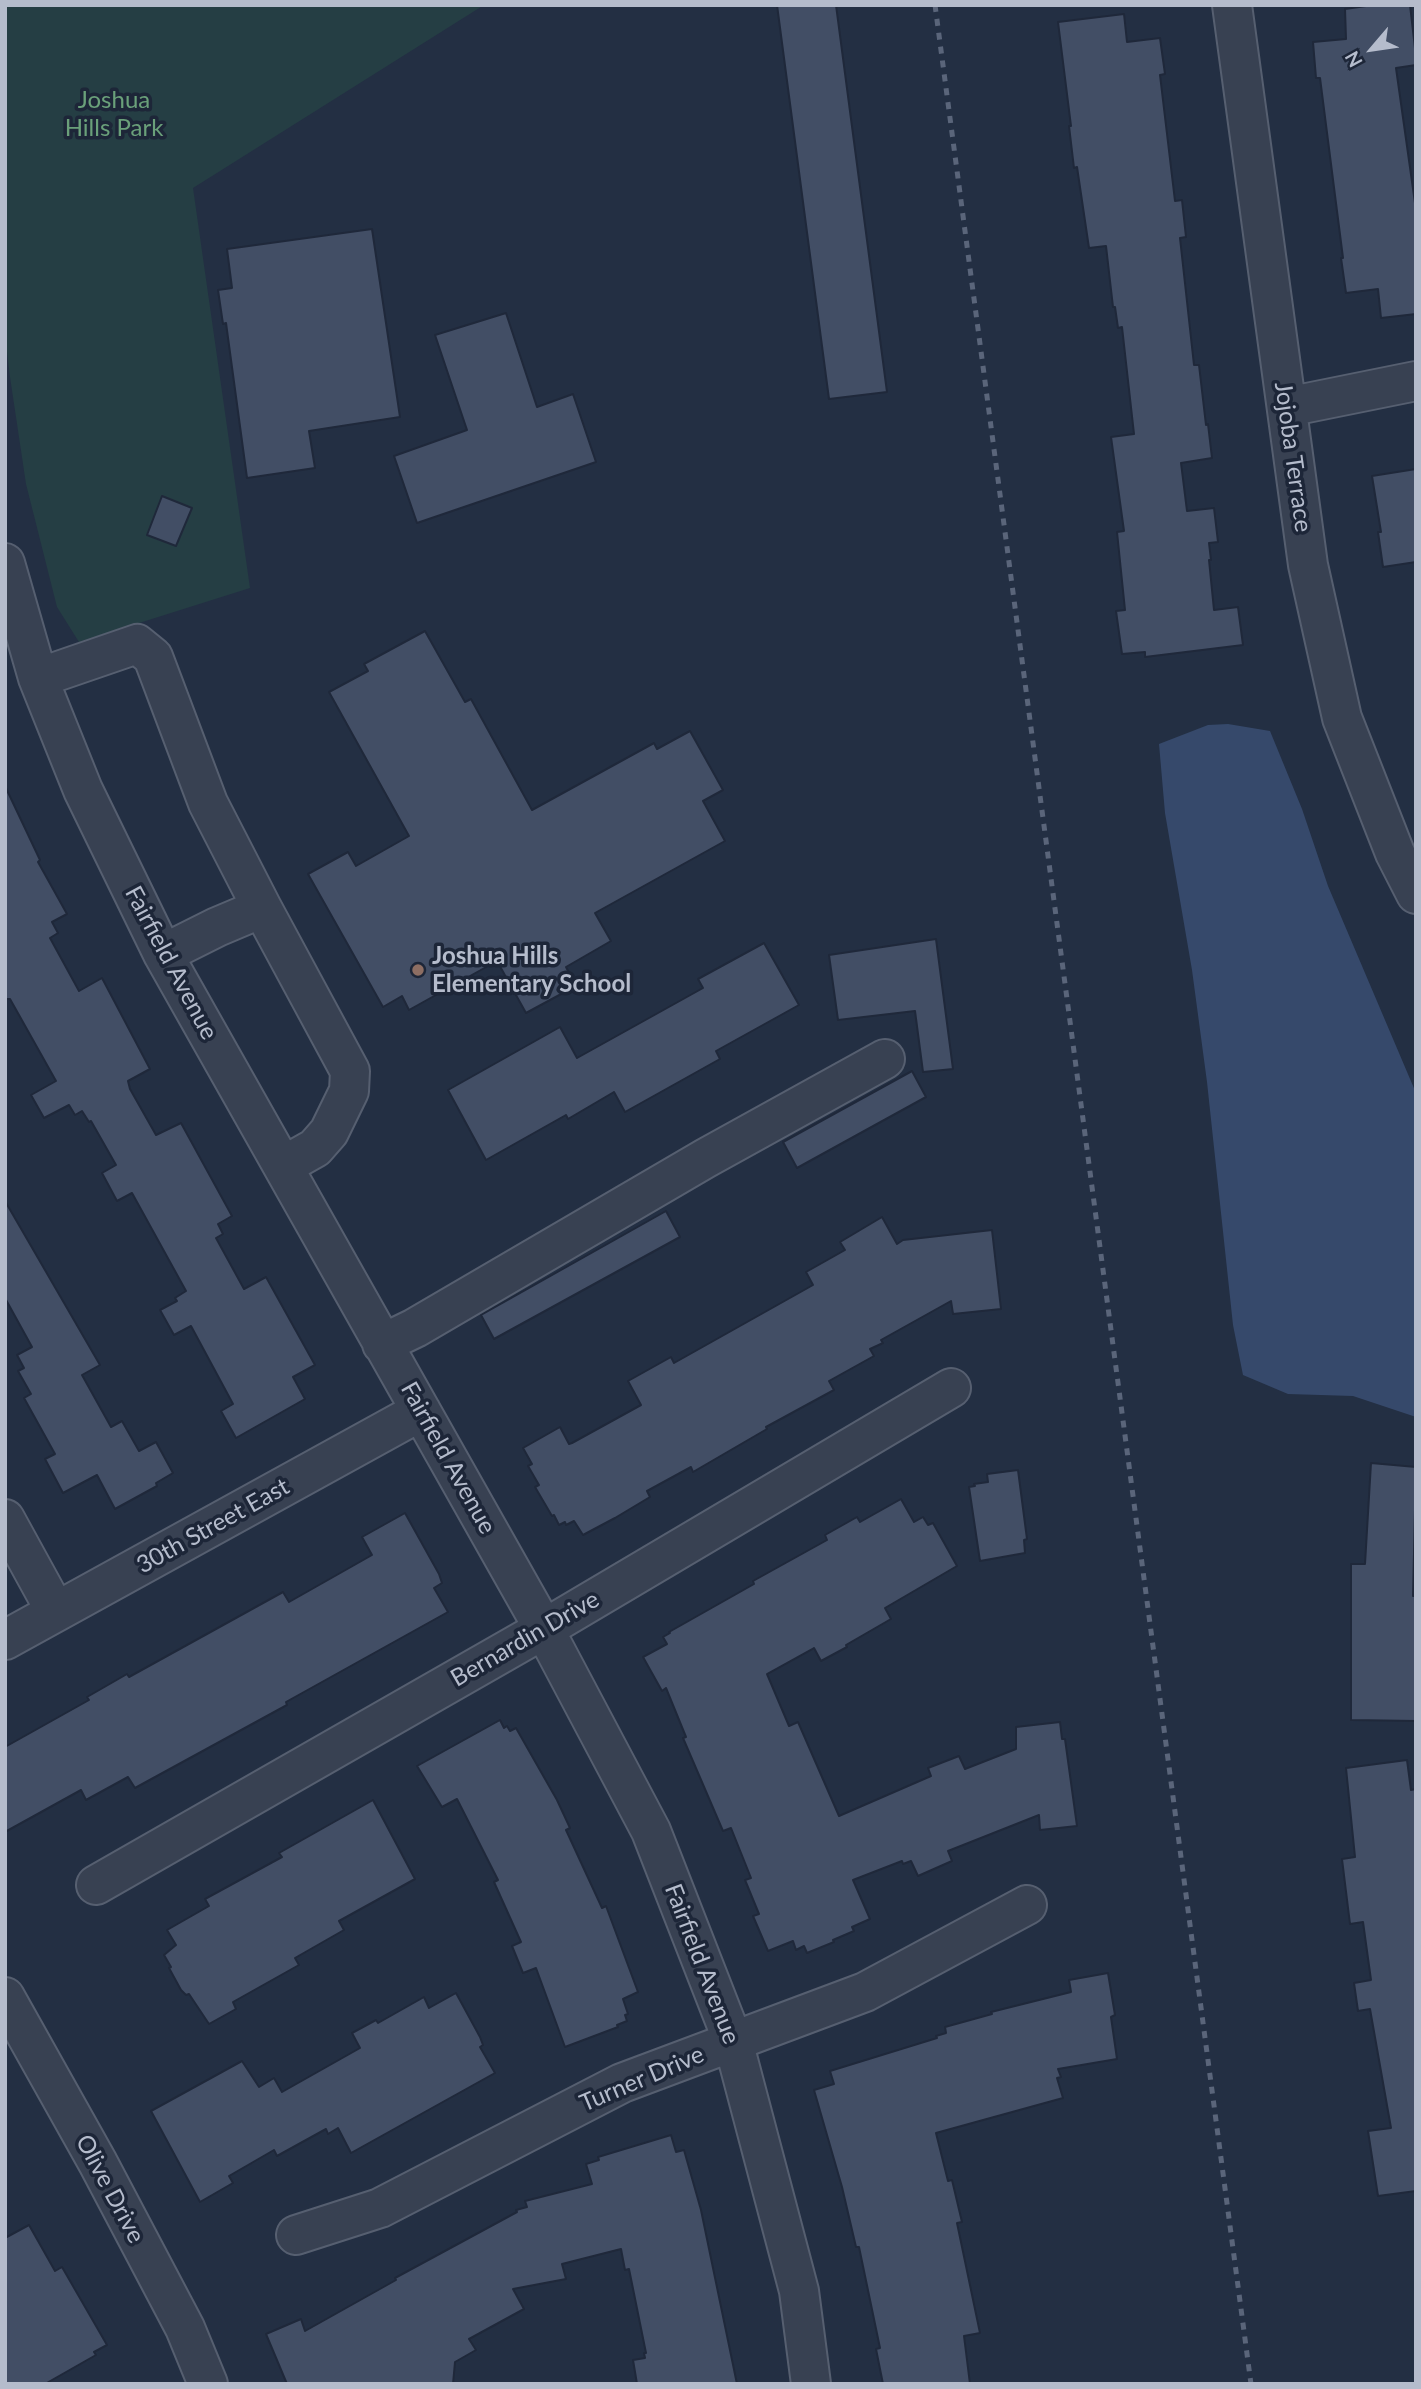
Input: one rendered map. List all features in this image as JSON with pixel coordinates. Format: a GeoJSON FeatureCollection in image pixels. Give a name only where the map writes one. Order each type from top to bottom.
{"type":"FeatureCollection","features":[{"type":"Feature","properties":{"kind":"street","name":"Jojoba Terrace"},"geometry":{"type":"LineString","coordinates":[[1232,5],[1308,565],[1342,718],[1406,847],[1416,894]]}},
{"type":"Feature","properties":{"kind":"street"},"geometry":{"type":"LineString","coordinates":[[1287,407],[1416,381]]}},
{"type":"Feature","properties":{"kind":"street","name":"Fairfield Avenue"},"geometry":{"type":"LineString","coordinates":[[5,563],[37,678],[83,790],[163,954],[544,1629],[651,1831],[733,2041],[799,2291],[811,2384]]}},
{"type":"Feature","properties":{"kind":"street"},"geometry":{"type":"LineString","coordinates":[[37,678],[137,644],[153,657],[208,803],[261,908],[350,1071],[349,1091],[329,1132],[315,1148],[283,1166]]}},
{"type":"Feature","properties":{"kind":"street"},"geometry":{"type":"LineString","coordinates":[[163,954],[261,908]]}},
{"type":"Feature","properties":{"kind":"street"},"geometry":{"type":"LineString","coordinates":[[383,1344],[415,1328],[706,1158],[885,1059]]}},
{"type":"Feature","properties":{"kind":"street","name":"Bernardin Drive"},"geometry":{"type":"LineString","coordinates":[[96,1885],[544,1629],[951,1388]]}},
{"type":"Feature","properties":{"kind":"street","name":"30th Street East"},"geometry":{"type":"LineString","coordinates":[[5,1640],[421,1412]]}},
{"type":"Feature","properties":{"kind":"street"},"geometry":{"type":"LineString","coordinates":[[5,1518],[56,1612]]}},
{"type":"Feature","properties":{"kind":"street","name":"Turner Drive"},"geometry":{"type":"LineString","coordinates":[[296,2235],[380,2208],[622,2083],[865,1992],[1027,1905]]}},
{"type":"Feature","properties":{"kind":"street","name":"Olive Drive"},"geometry":{"type":"LineString","coordinates":[[5,1997],[98,2163],[178,2316],[208,2384]]}},
{"type":"Feature","properties":{"kind":"green space","name":"Joshua Hills Park"},"geometry":{"type":"Polygon","coordinates":[[[5,5],[484,5],[193,188],[250,588],[79,642],[57,607],[26,484],[5,335],[5,5]]]}},
{"type":"Feature","properties":{"kind":"water"},"geometry":{"type":"Polygon","coordinates":[[[1228,724],[1270,731],[1302,809],[1328,886],[1416,1093],[1416,1417],[1353,1396],[1288,1394],[1243,1375],[1233,1325],[1207,1082],[1192,970],[1165,813],[1159,744],[1208,725],[1228,724]]]}},
{"type":"Feature","properties":{"kind":"building"},"geometry":{"type":"Polygon","coordinates":[[[777,5],[836,5],[887,392],[829,399],[777,5]]]}},
{"type":"Feature","properties":{"kind":"building"},"geometry":{"type":"Polygon","coordinates":[[[1373,5],[1410,5],[1416,57],[1416,65],[1396,68],[1416,210],[1416,314],[1381,318],[1378,289],[1346,293],[1320,78],[1316,78],[1313,42],[1346,39],[1345,9],[1373,5]]]}},
{"type":"Feature","properties":{"kind":"building"},"geometry":{"type":"Polygon","coordinates":[[[1124,14],[1127,42],[1160,38],[1165,74],[1160,75],[1175,201],[1182,200],[1186,237],[1180,238],[1194,365],[1199,365],[1212,458],[1181,463],[1187,511],[1214,508],[1218,542],[1209,543],[1209,560],[1214,610],[1238,607],[1243,645],[1145,657],[1145,652],[1122,654],[1116,611],[1125,610],[1117,532],[1124,531],[1111,437],[1134,434],[1122,327],[1118,328],[1113,307],[1106,246],[1089,248],[1077,167],[1074,168],[1058,22],[1124,14]]]}},
{"type":"Feature","properties":{"kind":"building"},"geometry":{"type":"Polygon","coordinates":[[[372,229],[400,417],[309,431],[315,468],[247,478],[226,323],[223,324],[218,290],[232,288],[227,249],[372,229]]]}},
{"type":"Feature","properties":{"kind":"building"},"geometry":{"type":"Polygon","coordinates":[[[506,313],[537,407],[573,394],[596,462],[417,523],[394,456],[467,430],[435,335],[506,313]]]}},
{"type":"Feature","properties":{"kind":"building"},"geometry":{"type":"Polygon","coordinates":[[[1416,469],[1416,562],[1383,567],[1378,532],[1381,532],[1372,476],[1416,469]]]}},
{"type":"Feature","properties":{"kind":"building"},"geometry":{"type":"Polygon","coordinates":[[[162,496],[192,508],[176,546],[147,535],[162,496]]]}},
{"type":"Feature","properties":{"kind":"building"},"geometry":{"type":"Polygon","coordinates":[[[425,631],[465,702],[471,699],[532,810],[654,743],[657,749],[690,731],[723,790],[703,801],[725,841],[595,913],[611,941],[566,967],[576,986],[526,1013],[497,961],[409,1010],[402,996],[383,1007],[308,874],[348,852],[356,866],[409,836],[329,692],[368,671],[364,664],[425,631]]]}},
{"type":"Feature","properties":{"kind":"building"},"geometry":{"type":"Polygon","coordinates":[[[5,786],[40,860],[38,862],[67,914],[52,922],[58,933],[50,938],[79,991],[102,978],[150,1069],[128,1081],[130,1089],[156,1135],[181,1123],[232,1216],[218,1224],[223,1234],[216,1238],[244,1289],[266,1277],[315,1365],[293,1377],[305,1399],[236,1438],[221,1411],[233,1404],[191,1326],[174,1335],[160,1310],[177,1301],[175,1298],[186,1291],[132,1193],[117,1201],[102,1173],[116,1165],[91,1121],[89,1122],[82,1111],[75,1115],[69,1105],[44,1118],[31,1095],[56,1081],[10,999],[5,999],[5,786]]]}},
{"type":"Feature","properties":{"kind":"building"},"geometry":{"type":"Polygon","coordinates":[[[936,939],[953,1069],[923,1072],[915,1011],[838,1020],[829,955],[936,939]]]}},
{"type":"Feature","properties":{"kind":"building"},"geometry":{"type":"Polygon","coordinates":[[[764,943],[799,1005],[716,1051],[720,1059],[625,1112],[614,1092],[568,1119],[566,1115],[486,1160],[448,1090],[560,1027],[577,1058],[703,988],[698,979],[764,943]]]}},
{"type":"Feature","properties":{"kind":"building"},"geometry":{"type":"Polygon","coordinates":[[[912,1071],[926,1097],[797,1168],[783,1142],[912,1071]]]}},
{"type":"Feature","properties":{"kind":"building"},"geometry":{"type":"Polygon","coordinates":[[[5,1201],[100,1365],[82,1375],[111,1427],[122,1421],[139,1451],[156,1442],[173,1473],[156,1483],[157,1486],[115,1509],[97,1475],[63,1493],[45,1459],[55,1454],[24,1398],[31,1394],[18,1371],[24,1368],[17,1355],[32,1347],[5,1298],[5,1201]]]}},
{"type":"Feature","properties":{"kind":"building"},"geometry":{"type":"Polygon","coordinates":[[[666,1211],[680,1237],[494,1339],[481,1315],[666,1211]]]}},
{"type":"Feature","properties":{"kind":"building"},"geometry":{"type":"Polygon","coordinates":[[[882,1217],[897,1244],[903,1240],[992,1230],[1001,1309],[953,1314],[951,1301],[881,1340],[883,1343],[870,1349],[874,1356],[829,1381],[834,1390],[766,1427],[767,1429],[693,1472],[691,1467],[647,1491],[650,1497],[615,1518],[583,1535],[574,1521],[559,1525],[535,1487],[539,1485],[528,1466],[532,1464],[523,1448],[560,1427],[569,1444],[572,1443],[641,1405],[628,1381],[671,1357],[674,1363],[813,1285],[806,1272],[845,1250],[840,1242],[882,1217]]]}},
{"type":"Feature","properties":{"kind":"building"},"geometry":{"type":"Polygon","coordinates":[[[1371,1463],[1416,1467],[1413,1596],[1416,1596],[1416,1721],[1351,1720],[1351,1564],[1365,1564],[1371,1463]]]}},
{"type":"Feature","properties":{"kind":"building"},"geometry":{"type":"Polygon","coordinates":[[[1018,1470],[1027,1539],[1024,1540],[1025,1553],[980,1561],[969,1487],[988,1482],[987,1474],[1018,1470]]]}},
{"type":"Feature","properties":{"kind":"building"},"geometry":{"type":"Polygon","coordinates":[[[901,1499],[914,1522],[923,1517],[928,1525],[933,1523],[957,1566],[885,1608],[891,1619],[846,1645],[847,1647],[821,1661],[814,1648],[767,1674],[789,1726],[798,1722],[839,1816],[931,1776],[928,1768],[959,1756],[965,1769],[1016,1749],[1016,1727],[1060,1722],[1062,1739],[1065,1739],[1077,1826],[1040,1830],[1039,1815],[948,1851],[952,1861],[918,1876],[911,1861],[903,1864],[902,1861],[853,1880],[870,1919],[852,1927],[854,1931],[833,1940],[834,1942],[807,1953],[804,1946],[796,1950],[793,1941],[768,1951],[753,1916],[759,1914],[745,1880],[751,1878],[731,1828],[723,1831],[683,1738],[686,1737],[666,1688],[662,1691],[643,1657],[667,1644],[663,1637],[669,1632],[827,1540],[825,1535],[857,1517],[860,1522],[901,1499]]]}},
{"type":"Feature","properties":{"kind":"building"},"geometry":{"type":"Polygon","coordinates":[[[405,1513],[439,1574],[442,1583],[434,1588],[448,1612],[286,1702],[287,1705],[135,1788],[128,1777],[86,1800],[81,1790],[5,1832],[5,1747],[89,1700],[87,1697],[127,1674],[129,1677],[283,1592],[289,1602],[372,1555],[362,1537],[405,1513]]]}},
{"type":"Feature","properties":{"kind":"building"},"geometry":{"type":"Polygon","coordinates":[[[500,1720],[504,1728],[507,1726],[510,1731],[516,1728],[557,1800],[570,1828],[566,1830],[602,1908],[606,1906],[638,1992],[623,1999],[628,2014],[625,2015],[627,2021],[565,2047],[536,1968],[523,1973],[512,1946],[521,1942],[494,1882],[498,1880],[457,1799],[442,1807],[417,1766],[500,1720]]]}},
{"type":"Feature","properties":{"kind":"building"},"geometry":{"type":"Polygon","coordinates":[[[1407,1760],[1411,1790],[1416,1789],[1416,2191],[1378,2196],[1368,2131],[1391,2128],[1370,2009],[1358,2011],[1354,1983],[1371,1980],[1363,1922],[1350,1924],[1342,1859],[1355,1857],[1346,1768],[1407,1760]]]}},
{"type":"Feature","properties":{"kind":"building"},"geometry":{"type":"Polygon","coordinates":[[[373,1800],[415,1879],[339,1921],[344,1930],[295,1958],[299,1965],[233,2002],[236,2009],[209,2024],[189,1994],[186,1995],[181,1990],[169,1968],[171,1967],[164,1955],[176,1945],[167,1930],[209,1906],[205,1899],[282,1857],[279,1853],[373,1800]]]}},
{"type":"Feature","properties":{"kind":"building"},"geometry":{"type":"Polygon","coordinates":[[[1108,1973],[1115,2015],[1111,2017],[1117,2059],[1058,2069],[1061,2077],[1057,2078],[1063,2098],[936,2133],[948,2181],[952,2180],[962,2222],[957,2223],[980,2333],[964,2336],[970,2384],[883,2384],[876,2349],[880,2348],[859,2247],[856,2247],[814,2090],[834,2084],[830,2071],[937,2038],[936,2036],[946,2033],[945,2027],[992,2014],[991,2012],[1071,1992],[1069,1980],[1108,1973]]]}},
{"type":"Feature","properties":{"kind":"building"},"geometry":{"type":"Polygon","coordinates":[[[456,1993],[480,2037],[483,2045],[480,2047],[495,2073],[351,2153],[338,2128],[328,2134],[326,2129],[277,2156],[274,2150],[229,2176],[233,2183],[200,2202],[151,2111],[242,2061],[259,2087],[274,2078],[282,2092],[360,2048],[352,2033],[376,2020],[378,2023],[424,1997],[429,2008],[456,1993]]]}},
{"type":"Feature","properties":{"kind":"building"},"geometry":{"type":"Polygon","coordinates":[[[671,2135],[676,2152],[684,2150],[701,2210],[737,2384],[637,2384],[633,2360],[645,2358],[646,2353],[629,2269],[625,2270],[621,2249],[562,2264],[566,2279],[513,2289],[524,2309],[469,2339],[476,2350],[455,2362],[453,2384],[287,2384],[266,2334],[301,2319],[305,2331],[396,2280],[395,2278],[517,2212],[516,2210],[527,2207],[525,2201],[592,2184],[586,2164],[599,2160],[598,2157],[671,2135]]]}},
{"type":"Feature","properties":{"kind":"building"},"geometry":{"type":"Polygon","coordinates":[[[29,2225],[55,2271],[62,2267],[107,2345],[94,2352],[96,2355],[45,2384],[5,2384],[5,2238],[29,2225]]]}},
{"type":"Feature","properties":{"kind":"railway"},"geometry":{"type":"LineString","coordinates":[[935,5],[1251,2384]]}},
{"type":"Feature","properties":{"kind":"place","name":"Joshua Hills Elementary School"},"geometry":{"type":"Point","coordinates":[418,970]}}]}
